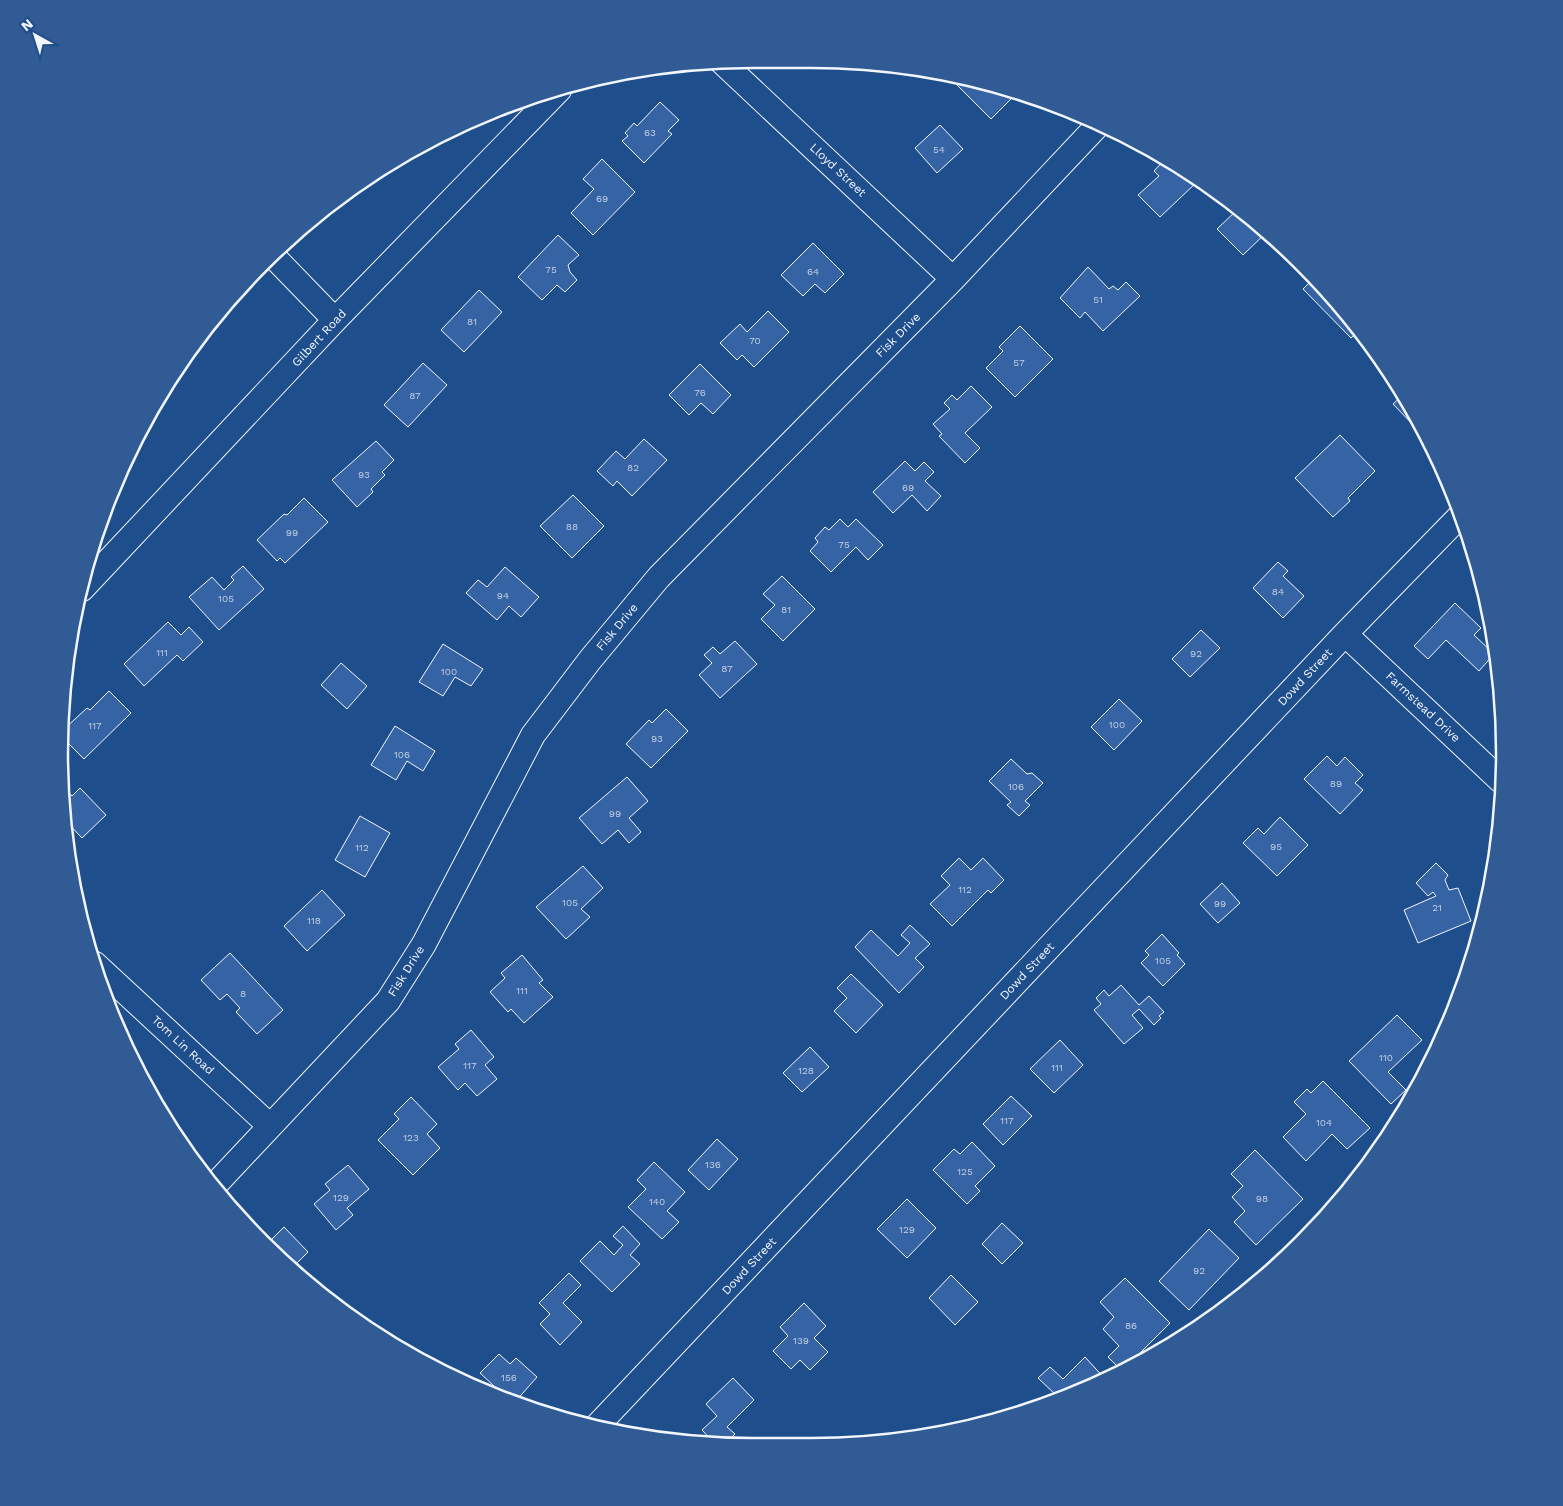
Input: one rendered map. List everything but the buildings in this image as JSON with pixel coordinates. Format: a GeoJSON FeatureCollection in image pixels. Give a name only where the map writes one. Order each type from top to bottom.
{"type":"FeatureCollection","features":[{"type":"Feature","properties":{"kind":"street","name":"Lloyd Street"},"geometry":{"type":"LineString","coordinates":[[729,69],[953,279]]}},
{"type":"Feature","properties":{"kind":"street","name":"Gilbert Road"},"geometry":{"type":"LineString","coordinates":[[90,581],[335,320],[551,99]]}},
{"type":"Feature","properties":{"kind":"street","name":"Fisk Drive"},"geometry":{"type":"LineString","coordinates":[[218,1181],[388,1001],[424,944],[533,735],[590,660],[659,577],[953,279],[1094,130]]}},
{"type":"Feature","properties":{"kind":"street"},"geometry":{"type":"LineString","coordinates":[[277,260],[335,320]]}},
{"type":"Feature","properties":{"kind":"street","name":"Dowd Street"},"geometry":{"type":"LineString","coordinates":[[602,1421],[1345,634],[1455,521]]}},
{"type":"Feature","properties":{"kind":"street","name":"Farmstead Drive"},"geometry":{"type":"LineString","coordinates":[[1345,634],[1495,775]]}},
{"type":"Feature","properties":{"kind":"street","name":"Tom Lin Road"},"geometry":{"type":"LineString","coordinates":[[104,972],[270,1126]]}}]}
